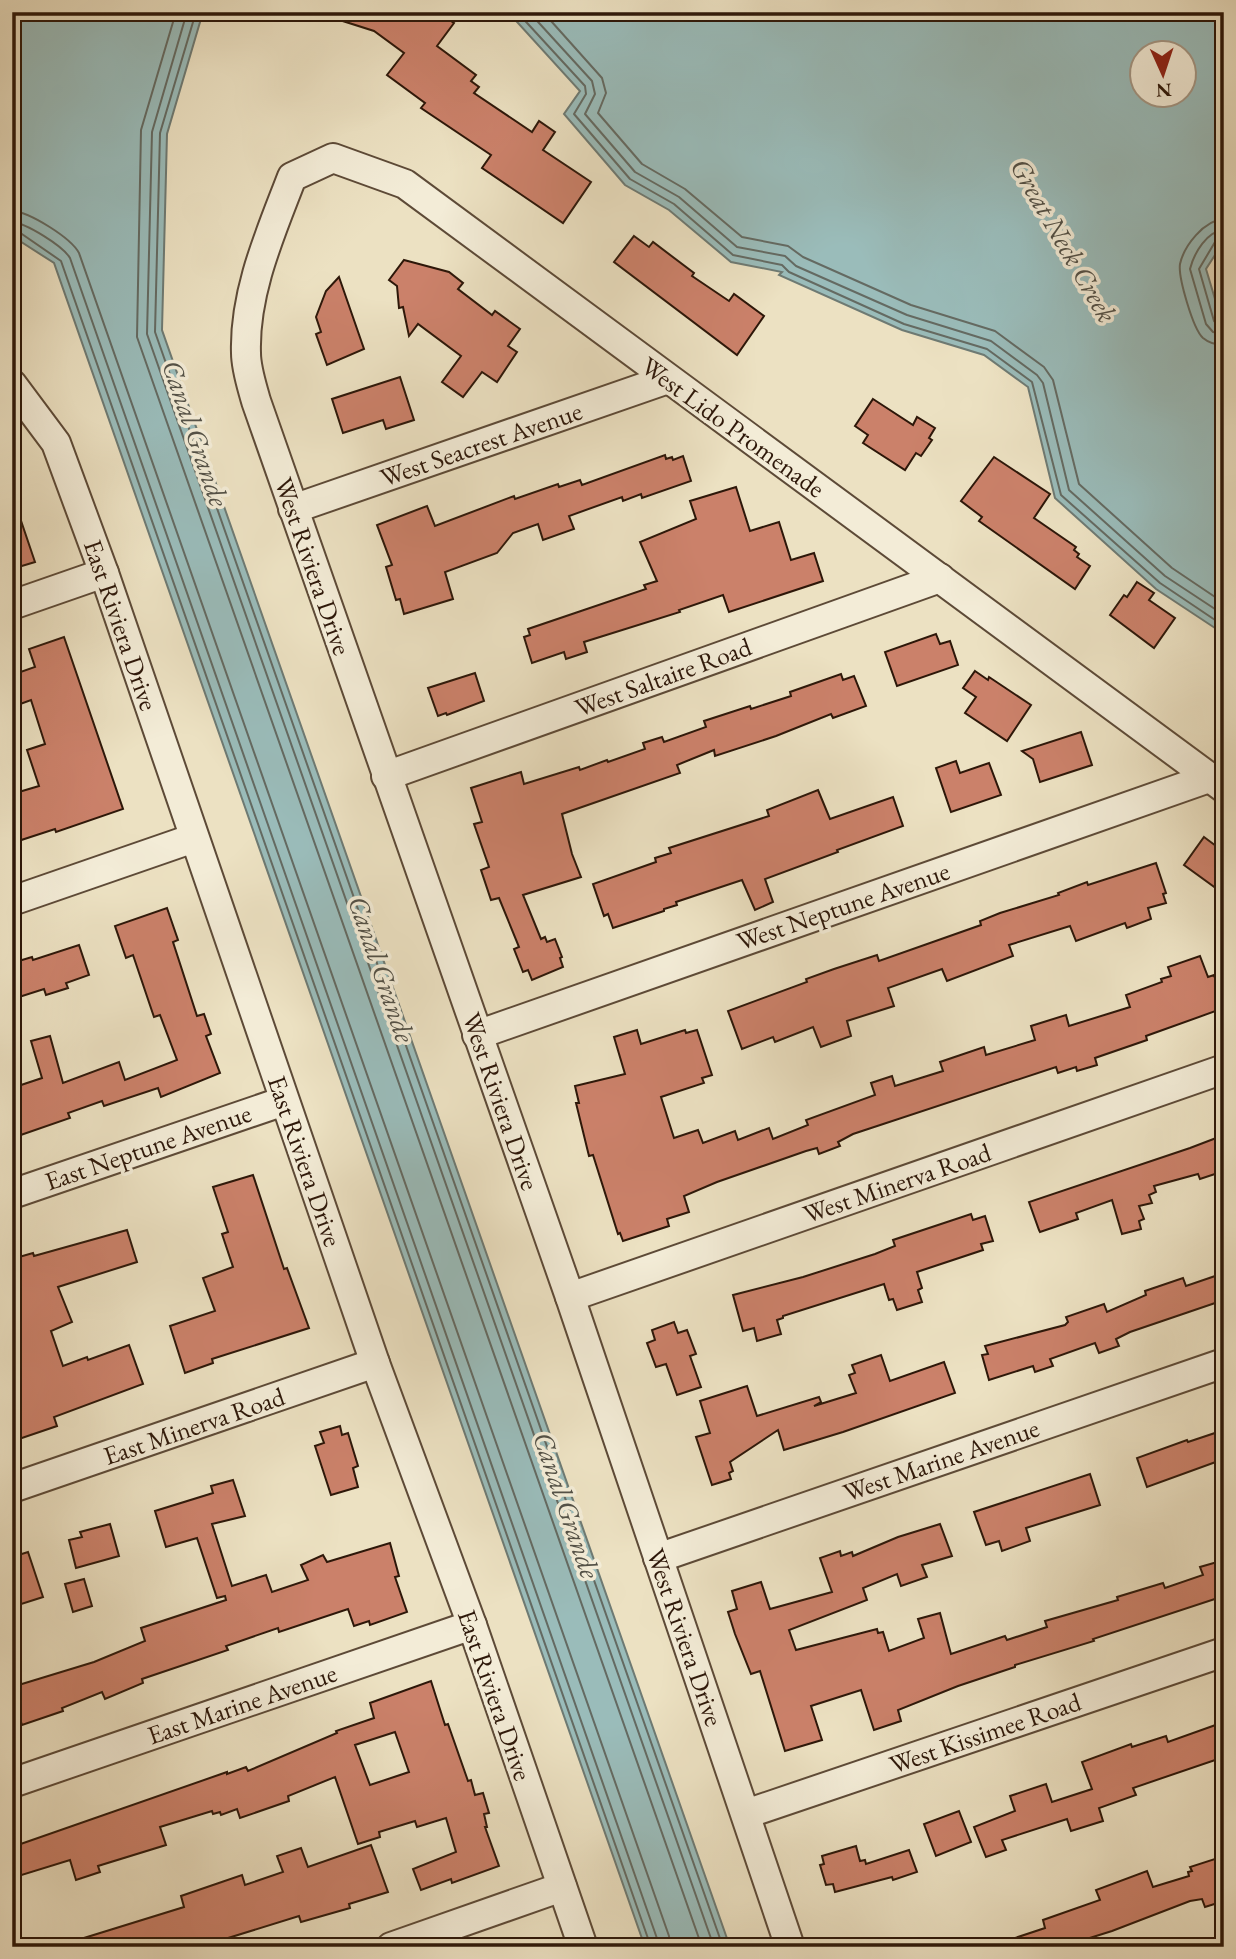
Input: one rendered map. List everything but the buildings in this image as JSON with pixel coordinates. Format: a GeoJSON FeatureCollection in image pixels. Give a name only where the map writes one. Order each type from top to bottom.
{"type":"FeatureCollection","features":[{"type":"Feature","properties":{"kind":"street","name":"West Lido Promenade"},"geometry":{"type":"LineString","coordinates":[[264,251],[292,177],[333,158],[405,184],[1216,783]]}},
{"type":"Feature","properties":{"kind":"street","name":"West Riviera Drive"},"geometry":{"type":"LineString","coordinates":[[264,251],[250,305],[246,355],[256,401],[570,1297],[790,1947]]}},
{"type":"Feature","properties":{"kind":"street","name":"West Seacrest Avenue"},"geometry":{"type":"LineString","coordinates":[[293,509],[668,379]]}},
{"type":"Feature","properties":{"kind":"street","name":"East Riviera Drive"},"geometry":{"type":"LineString","coordinates":[[12,384],[55,443],[104,573],[375,1363],[472,1625],[583,1947]]}},
{"type":"Feature","properties":{"kind":"street"},"geometry":{"type":"LineString","coordinates":[[12,605],[104,573]]}},
{"type":"Feature","properties":{"kind":"street","name":"West Saltaire Road"},"geometry":{"type":"LineString","coordinates":[[386,776],[940,578]]}},
{"type":"Feature","properties":{"kind":"street","name":"West Neptune Avenue"},"geometry":{"type":"LineString","coordinates":[[477,1035],[1216,783]]}},
{"type":"Feature","properties":{"kind":"street"},"geometry":{"type":"LineString","coordinates":[[12,901],[194,838]]}},
{"type":"Feature","properties":{"kind":"street","name":"West Minerva Road"},"geometry":{"type":"LineString","coordinates":[[570,1297],[1224,1069]]}},
{"type":"Feature","properties":{"kind":"street","name":"East Neptune Avenue"},"geometry":{"type":"LineString","coordinates":[[12,1194],[284,1101]]}},
{"type":"Feature","properties":{"kind":"street","name":"East Minerva Road"},"geometry":{"type":"LineString","coordinates":[[12,1488],[375,1363]]}},
{"type":"Feature","properties":{"kind":"street","name":"West Marine Avenue"},"geometry":{"type":"LineString","coordinates":[[658,1558],[1224,1363]]}},
{"type":"Feature","properties":{"kind":"street","name":"East Marine Avenue"},"geometry":{"type":"LineString","coordinates":[[12,1783],[472,1625]]}},
{"type":"Feature","properties":{"kind":"street","name":"West Kissimee Road"},"geometry":{"type":"LineString","coordinates":[[746,1814],[1224,1653]]}},
{"type":"Feature","properties":{"kind":"street"},"geometry":{"type":"LineString","coordinates":[[391,1947],[562,1887]]}},
{"type":"Feature","properties":{"kind":"water","name":"Canal Grande"},"geometry":{"type":"Polygon","coordinates":[[[12,12],[203,12],[167,134],[162,330],[730,1947],[645,1947],[54,263],[12,236],[12,12]]]}},
{"type":"Feature","properties":{"kind":"water","name":"Great Neck Creek"},"geometry":{"type":"Polygon","coordinates":[[[508,12],[1224,12],[1224,241],[1206,269],[1224,329],[1224,634],[1156,589],[1055,498],[1028,387],[984,355],[902,330],[779,275],[782,272],[731,262],[669,210],[625,185],[564,114],[580,91],[508,12]]]}}]}
